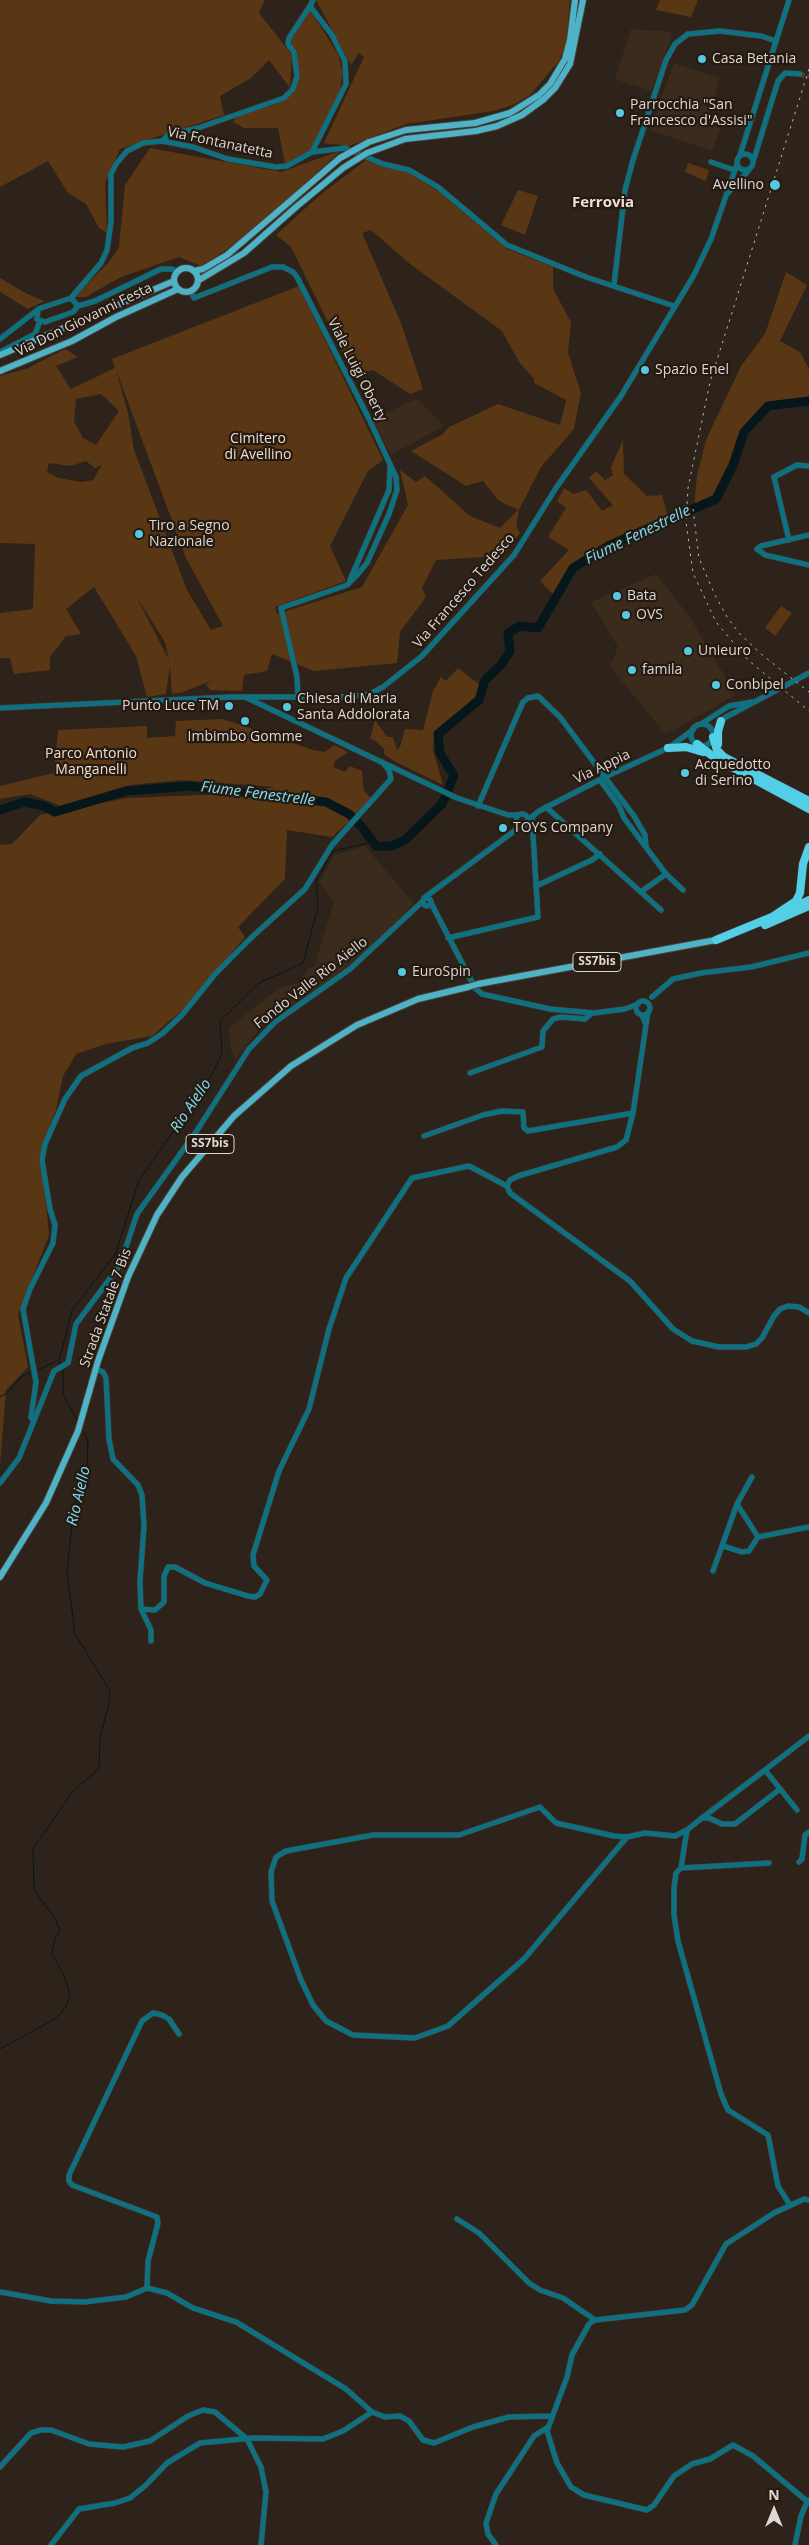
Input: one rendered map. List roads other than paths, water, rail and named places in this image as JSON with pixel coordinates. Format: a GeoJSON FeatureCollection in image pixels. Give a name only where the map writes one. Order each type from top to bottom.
{"type":"FeatureCollection","features":[{"type":"Feature","properties":{"kind":"highway"},"geometry":{"type":"LineString","coordinates":[[721,721],[718,744],[730,760]]}},
{"type":"Feature","properties":{"kind":"highway"},"geometry":{"type":"LineString","coordinates":[[713,736],[719,753],[806,805],[809,817]]}},
{"type":"Feature","properties":{"kind":"highway"},"geometry":{"type":"LineString","coordinates":[[696,743],[707,754]]}},
{"type":"Feature","properties":{"kind":"highway"},"geometry":{"type":"LineString","coordinates":[[668,748],[686,747],[707,754],[806,805]]}},
{"type":"Feature","properties":{"kind":"highway"},"geometry":{"type":"LineString","coordinates":[[773,920],[798,899],[809,847]]}},
{"type":"Feature","properties":{"kind":"highway"},"geometry":{"type":"LineString","coordinates":[[809,860],[809,870]]}},
{"type":"Feature","properties":{"kind":"highway","name":"SS7bis"},"geometry":{"type":"LineString","coordinates":[[773,920],[809,900]]}},
{"type":"Feature","properties":{"kind":"highway","name":"SS7bis"},"geometry":{"type":"LineString","coordinates":[[716,940],[809,906]]}},
{"type":"Feature","properties":{"kind":"main road"},"geometry":{"type":"LineString","coordinates":[[575,0],[566,59],[550,84],[539,94],[510,113],[475,123],[406,130],[369,142],[340,158],[227,255],[203,270],[194,271],[187,268],[177,272],[174,281],[178,289],[184,292],[191,292],[197,287],[199,280],[244,253],[343,168],[368,153],[405,139],[476,131],[497,126],[522,115],[544,99],[555,88],[570,64],[577,40],[583,0]]}},
{"type":"Feature","properties":{"kind":"main road"},"geometry":{"type":"LineString","coordinates":[[194,271],[199,280]]}},
{"type":"Feature","properties":{"kind":"main road","name":"Via Don Giovanni Festa"},"geometry":{"type":"LineString","coordinates":[[0,353],[174,281]]}},
{"type":"Feature","properties":{"kind":"main road","name":"Via Don Giovanni Festa"},"geometry":{"type":"LineString","coordinates":[[0,371],[64,345],[116,317],[178,289]]}},
{"type":"Feature","properties":{"kind":"main road","name":"Strada Statale 7 Bis"},"geometry":{"type":"LineString","coordinates":[[0,1578],[46,1503],[78,1431],[96,1369],[128,1277],[157,1215],[182,1176],[234,1116],[291,1066],[357,1025],[418,999],[473,985],[716,940]]}},
{"type":"Feature","properties":{"kind":"street"},"geometry":{"type":"LineString","coordinates":[[162,141],[168,136],[207,125],[284,98],[293,89],[297,76],[294,52],[288,44],[289,38],[313,0]]}},
{"type":"Feature","properties":{"kind":"street"},"geometry":{"type":"LineString","coordinates":[[752,165],[745,155],[744,144],[789,0]]}},
{"type":"Feature","properties":{"kind":"street"},"geometry":{"type":"LineString","coordinates":[[310,6],[332,35],[345,61],[346,84],[312,152]]}},
{"type":"Feature","properties":{"kind":"street"},"geometry":{"type":"LineString","coordinates":[[614,285],[626,185],[666,60],[675,44],[688,34],[720,31],[761,36],[776,41]]}},
{"type":"Feature","properties":{"kind":"street"},"geometry":{"type":"LineString","coordinates":[[726,195],[752,165],[778,81],[785,73],[793,72],[800,74]]}},
{"type":"Feature","properties":{"kind":"street","name":"Via Fontanatetta"},"geometry":{"type":"LineString","coordinates":[[71,298],[102,263],[107,250],[111,222],[111,174],[116,164],[127,151],[143,143],[162,141],[193,147],[228,159],[276,167],[287,166],[312,152],[345,148],[383,164],[409,170],[438,186],[507,246],[586,277],[674,306]]}},
{"type":"Feature","properties":{"kind":"street"},"geometry":{"type":"LineString","coordinates":[[745,155],[758,149]]}},
{"type":"Feature","properties":{"kind":"street","name":"Via Francesco Tedesco"},"geometry":{"type":"LineString","coordinates":[[0,708],[244,697],[346,697],[370,694],[383,687],[422,656],[514,555],[556,488],[621,396],[694,275],[711,239],[735,167],[745,155]]}},
{"type":"Feature","properties":{"kind":"street"},"geometry":{"type":"LineString","coordinates":[[711,162],[743,170],[752,165]]}},
{"type":"Feature","properties":{"kind":"street","name":"Viale Luigi Oberty"},"geometry":{"type":"LineString","coordinates":[[191,292],[194,298],[272,268],[283,267],[293,272],[320,320],[391,464]]}},
{"type":"Feature","properties":{"kind":"street"},"geometry":{"type":"LineString","coordinates":[[36,311],[37,319],[45,322],[73,312],[78,306],[95,301],[161,269],[172,269],[177,272]]}},
{"type":"Feature","properties":{"kind":"street"},"geometry":{"type":"LineString","coordinates":[[0,339],[41,307],[71,298],[78,306]]}},
{"type":"Feature","properties":{"kind":"street"},"geometry":{"type":"LineString","coordinates":[[0,353],[35,334],[40,321]]}},
{"type":"Feature","properties":{"kind":"street"},"geometry":{"type":"LineString","coordinates":[[347,585],[389,490],[391,464]]}},
{"type":"Feature","properties":{"kind":"street"},"geometry":{"type":"LineString","coordinates":[[298,698],[297,677],[281,608],[347,585],[366,563],[389,514],[397,484],[391,464]]}},
{"type":"Feature","properties":{"kind":"street"},"geometry":{"type":"LineString","coordinates":[[789,540],[774,477],[796,465],[809,466]]}},
{"type":"Feature","properties":{"kind":"street"},"geometry":{"type":"LineString","coordinates":[[809,535],[761,546],[758,549],[764,555],[809,565]]}},
{"type":"Feature","properties":{"kind":"street","name":"Via Appia"},"geometry":{"type":"LineString","coordinates":[[721,721],[809,673]]}},
{"type":"Feature","properties":{"kind":"street"},"geometry":{"type":"LineString","coordinates":[[478,806],[523,702],[532,696],[538,696],[551,706],[602,778],[621,809],[624,818],[646,848],[666,874],[683,890]]}},
{"type":"Feature","properties":{"kind":"street"},"geometry":{"type":"LineString","coordinates":[[244,697],[457,798],[508,815],[518,815],[518,824]]}},
{"type":"Feature","properties":{"kind":"street","name":"Via Appia"},"geometry":{"type":"LineString","coordinates":[[518,824],[527,824],[530,818],[546,807],[602,778],[668,748],[729,706],[757,701]]}},
{"type":"Feature","properties":{"kind":"street"},"geometry":{"type":"LineString","coordinates":[[676,743],[707,744],[721,721]]}},
{"type":"Feature","properties":{"kind":"street"},"geometry":{"type":"LineString","coordinates":[[701,724],[711,728],[713,736]]}},
{"type":"Feature","properties":{"kind":"street"},"geometry":{"type":"LineString","coordinates":[[692,730],[692,736],[696,743]]}},
{"type":"Feature","properties":{"kind":"street"},"geometry":{"type":"LineString","coordinates":[[0,1483],[19,1458],[33,1420],[31,1418],[36,1382],[23,1309],[30,1289],[53,1243],[56,1225],[50,1209],[42,1160],[45,1144],[65,1099],[81,1076],[132,1048],[148,1043],[182,1015],[215,974],[253,936],[305,889],[332,845],[353,824],[391,779],[389,770],[382,762]]}},
{"type":"Feature","properties":{"kind":"street"},"geometry":{"type":"LineString","coordinates":[[602,778],[626,804],[644,835],[646,848]]}},
{"type":"Feature","properties":{"kind":"street"},"geometry":{"type":"LineString","coordinates":[[621,809],[626,804]]}},
{"type":"Feature","properties":{"kind":"street"},"geometry":{"type":"LineString","coordinates":[[546,807],[661,910]]}},
{"type":"Feature","properties":{"kind":"street","name":"Via Appia"},"geometry":{"type":"LineString","coordinates":[[518,815],[539,811]]}},
{"type":"Feature","properties":{"kind":"street"},"geometry":{"type":"LineString","coordinates":[[448,938],[538,917],[530,818],[524,814]]}},
{"type":"Feature","properties":{"kind":"street"},"geometry":{"type":"LineString","coordinates":[[508,815],[518,824]]}},
{"type":"Feature","properties":{"kind":"street","name":"Fondo Valle Rio Aiello"},"geometry":{"type":"LineString","coordinates":[[33,1420],[54,1371],[68,1363],[76,1324],[120,1265],[137,1214],[196,1132],[249,1049],[275,1022],[350,969],[426,902],[433,890],[515,831],[518,824]]}},
{"type":"Feature","properties":{"kind":"street"},"geometry":{"type":"LineString","coordinates":[[536,886],[592,860],[600,854]]}},
{"type":"Feature","properties":{"kind":"street"},"geometry":{"type":"LineString","coordinates":[[642,891],[666,874]]}},
{"type":"Feature","properties":{"kind":"street"},"geometry":{"type":"LineString","coordinates":[[426,902],[434,913],[473,985],[482,994],[550,1009],[592,1013],[625,1009],[652,997],[674,979],[751,967],[809,953]]}},
{"type":"Feature","properties":{"kind":"street"},"geometry":{"type":"LineString","coordinates":[[507,1186],[510,1180],[518,1176],[617,1147],[626,1140],[633,1113],[652,997]]}},
{"type":"Feature","properties":{"kind":"street"},"geometry":{"type":"LineString","coordinates":[[641,1002],[649,1010]]}},
{"type":"Feature","properties":{"kind":"street"},"geometry":{"type":"LineString","coordinates":[[641,1002],[640,1013],[646,1025]]}},
{"type":"Feature","properties":{"kind":"street"},"geometry":{"type":"LineString","coordinates":[[625,1009],[640,1013],[649,1010]]}},
{"type":"Feature","properties":{"kind":"street"},"geometry":{"type":"LineString","coordinates":[[470,1073],[542,1047],[543,1031],[553,1020],[561,1017],[585,1020],[592,1013]]}},
{"type":"Feature","properties":{"kind":"street"},"geometry":{"type":"LineString","coordinates":[[424,1136],[483,1115],[502,1111],[523,1112],[524,1128],[528,1131],[633,1113]]}},
{"type":"Feature","properties":{"kind":"street"},"geometry":{"type":"LineString","coordinates":[[141,1609],[155,1610],[164,1602],[164,1576],[168,1567],[175,1567],[205,1583],[248,1596],[255,1597],[260,1594],[267,1580],[254,1566],[252,1555],[279,1471],[309,1409],[330,1329],[346,1278],[412,1178],[469,1166],[507,1186],[510,1193],[630,1281],[673,1329],[692,1341],[719,1347],[746,1347],[762,1338],[774,1316],[780,1310],[788,1306],[799,1306],[809,1313]]}},
{"type":"Feature","properties":{"kind":"street"},"geometry":{"type":"LineString","coordinates":[[96,1369],[103,1372],[106,1378],[108,1439],[113,1459],[138,1485],[142,1495],[144,1526],[140,1581],[141,1609],[151,1630],[151,1642]]}},
{"type":"Feature","properties":{"kind":"street"},"geometry":{"type":"LineString","coordinates":[[713,1572],[737,1504],[752,1477]]}},
{"type":"Feature","properties":{"kind":"street"},"geometry":{"type":"LineString","coordinates":[[737,1504],[758,1537]]}},
{"type":"Feature","properties":{"kind":"street"},"geometry":{"type":"LineString","coordinates":[[723,1546],[742,1552],[748,1551],[758,1537],[809,1527]]}},
{"type":"Feature","properties":{"kind":"street"},"geometry":{"type":"LineString","coordinates":[[627,1837],[524,1959],[448,2026],[415,2038],[353,2035],[326,2022],[313,2005],[272,1902],[271,1872],[276,1857],[279,1854],[363,1836],[459,1836],[540,1807],[556,1823],[627,1837],[639,1834],[675,1836],[687,1830],[809,1736]]}},
{"type":"Feature","properties":{"kind":"street"},"geometry":{"type":"LineString","coordinates":[[765,1770],[797,1810]]}},
{"type":"Feature","properties":{"kind":"street"},"geometry":{"type":"LineString","coordinates":[[702,1818],[709,1818],[722,1824],[735,1824],[780,1789]]}},
{"type":"Feature","properties":{"kind":"street"},"geometry":{"type":"LineString","coordinates":[[687,1830],[680,1869],[676,1873],[674,1897],[678,1941],[721,2094],[728,2110],[768,2135],[778,2186],[790,2205]]}},
{"type":"Feature","properties":{"kind":"street"},"geometry":{"type":"LineString","coordinates":[[799,1862],[802,1859],[805,1835],[809,1832]]}},
{"type":"Feature","properties":{"kind":"street"},"geometry":{"type":"LineString","coordinates":[[680,1869],[769,1864]]}},
{"type":"Feature","properties":{"kind":"street"},"geometry":{"type":"LineString","coordinates":[[147,2288],[148,2261],[158,2223],[157,2217],[72,2185],[69,2181],[69,2175],[142,2021],[153,2014],[162,2015],[169,2019],[179,2034]]}},
{"type":"Feature","properties":{"kind":"street"},"geometry":{"type":"LineString","coordinates":[[795,2545],[801,2516],[808,2501],[753,2456],[733,2445],[710,2459],[692,2464],[674,2476],[654,2505],[647,2510],[584,2495],[572,2488],[557,2462],[551,2446],[548,2427],[567,2377],[572,2355],[589,2324],[595,2320],[685,2310],[692,2305],[726,2244],[790,2205],[804,2199],[809,2200]]}},
{"type":"Feature","properties":{"kind":"street"},"geometry":{"type":"LineString","coordinates":[[457,2219],[479,2232],[529,2283],[540,2290],[563,2298],[595,2320]]}},
{"type":"Feature","properties":{"kind":"street"},"geometry":{"type":"LineString","coordinates":[[0,2292],[50,2301],[84,2302],[126,2297],[147,2288],[167,2293],[193,2308],[236,2322],[346,2389],[372,2412],[384,2417],[400,2416],[409,2421],[423,2440],[434,2443],[473,2427],[509,2417],[551,2416]]}},
{"type":"Feature","properties":{"kind":"street"},"geometry":{"type":"LineString","coordinates":[[0,2467],[31,2433],[41,2430],[51,2430],[89,2444],[122,2447],[150,2441],[188,2416],[203,2410],[215,2412],[247,2439],[261,2467],[266,2492],[261,2545]]}},
{"type":"Feature","properties":{"kind":"street"},"geometry":{"type":"LineString","coordinates":[[51,2545],[79,2509],[115,2503],[130,2498],[146,2485],[167,2462],[200,2443],[247,2439],[323,2439],[343,2432],[372,2412]]}},
{"type":"Feature","properties":{"kind":"street"},"geometry":{"type":"LineString","coordinates":[[496,2545],[488,2534],[486,2523],[496,2494],[534,2436],[548,2427]]}},
{"type":"Feature","properties":{"kind":"waterway","name":"Fiume Fenestrelle"},"geometry":{"type":"LineString","coordinates":[[0,810],[24,802],[44,806],[55,812],[126,791],[189,786],[326,802],[349,814],[362,827],[376,846],[391,846],[405,840],[442,804],[454,776],[440,753],[438,734],[479,700],[485,680],[501,665],[510,651],[508,633],[520,626],[538,628],[573,568],[608,546],[716,499],[733,465],[744,432],[768,406],[809,401]]}},
{"type":"Feature","properties":{"kind":"waterway","name":"Rio Aiello"},"geometry":{"type":"LineString","coordinates":[[61,1366],[59,1361],[72,1310],[115,1255],[139,1180],[207,1084],[222,1054],[220,1021],[259,983],[303,963],[318,907],[316,881],[333,851],[373,842]]}},
{"type":"Feature","properties":{"kind":"waterway"},"geometry":{"type":"LineString","coordinates":[[36,1371],[57,1361]]}},
{"type":"Feature","properties":{"kind":"waterway","name":"Rio Aiello"},"geometry":{"type":"LineString","coordinates":[[63,1370],[63,1394],[78,1422]]}},
{"type":"Feature","properties":{"kind":"waterway"},"geometry":{"type":"LineString","coordinates":[[0,1397],[7,1393],[22,1376],[32,1372]]}},
{"type":"Feature","properties":{"kind":"waterway","name":"Rio Aiello"},"geometry":{"type":"LineString","coordinates":[[0,2049],[55,2019],[65,2008],[70,1996],[65,1978],[52,1953],[55,1938],[60,1930],[54,1917],[34,1890],[33,1849],[73,1791],[99,1769],[100,1738],[109,1703],[110,1691],[75,1634],[67,1572],[72,1523],[78,1493],[87,1471],[88,1441],[82,1430]]}},
{"type":"Feature","properties":{"kind":"tunnel"},"geometry":{"type":"LineString","coordinates":[[800,74],[809,77]]}},
{"type":"Feature","properties":{"kind":"railway"},"geometry":{"type":"LineString","coordinates":[[809,69],[710,382],[688,488],[686,522],[693,573],[716,622],[748,660],[809,711]]}},
{"type":"Feature","properties":{"kind":"railway"},"geometry":{"type":"LineString","coordinates":[[693,509],[699,558],[727,617],[739,633],[761,654],[809,692]]}},
{"type":"Feature","properties":{"kind":"place","name":"Casa Betania"},"geometry":{"type":"Point","coordinates":[702,59]}},
{"type":"Feature","properties":{"kind":"place","name":"Parrocchia \"San Francesco d'Assisi\""},"geometry":{"type":"Point","coordinates":[620,113]}},
{"type":"Feature","properties":{"kind":"place","name":"Avellino"},"geometry":{"type":"Point","coordinates":[775,185]}},
{"type":"Feature","properties":{"kind":"place","name":"Spazio Enel"},"geometry":{"type":"Point","coordinates":[645,370]}},
{"type":"Feature","properties":{"kind":"place","name":"Tiro a Segno Nazionale"},"geometry":{"type":"Point","coordinates":[139,534]}},
{"type":"Feature","properties":{"kind":"place","name":"Bata"},"geometry":{"type":"Point","coordinates":[617,596]}},
{"type":"Feature","properties":{"kind":"place","name":"OVS"},"geometry":{"type":"Point","coordinates":[626,615]}},
{"type":"Feature","properties":{"kind":"place","name":"Unieuro"},"geometry":{"type":"Point","coordinates":[688,651]}},
{"type":"Feature","properties":{"kind":"place","name":"famila"},"geometry":{"type":"Point","coordinates":[632,670]}},
{"type":"Feature","properties":{"kind":"place","name":"Conbipel"},"geometry":{"type":"Point","coordinates":[716,685]}},
{"type":"Feature","properties":{"kind":"place","name":"Punto Luce TM"},"geometry":{"type":"Point","coordinates":[229,706]}},
{"type":"Feature","properties":{"kind":"place","name":"Chiesa di Maria Santa Addolorata"},"geometry":{"type":"Point","coordinates":[287,707]}},
{"type":"Feature","properties":{"kind":"place","name":"Imbimbo Gomme"},"geometry":{"type":"Point","coordinates":[245,721]}},
{"type":"Feature","properties":{"kind":"place","name":"Acquedotto di Serino"},"geometry":{"type":"Point","coordinates":[685,773]}},
{"type":"Feature","properties":{"kind":"place","name":"TOYS Company"},"geometry":{"type":"Point","coordinates":[503,828]}},
{"type":"Feature","properties":{"kind":"place","name":"EuroSpin"},"geometry":{"type":"Point","coordinates":[402,972]}},
{"type":"Feature","properties":{"kind":"district","name":"Ferrovia"},"geometry":{"type":"Point","coordinates":[603,203]}},
{"type":"Feature","properties":{"kind":"park label","name":"Cimitero di Avellino"},"geometry":{"type":"Point","coordinates":[258,448]}},
{"type":"Feature","properties":{"kind":"park label","name":"Parco Antonio Manganelli"},"geometry":{"type":"Point","coordinates":[91,762]}}]}
